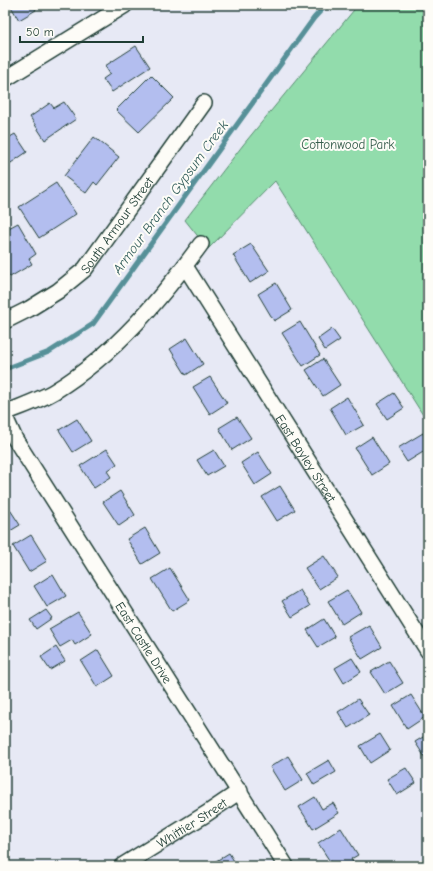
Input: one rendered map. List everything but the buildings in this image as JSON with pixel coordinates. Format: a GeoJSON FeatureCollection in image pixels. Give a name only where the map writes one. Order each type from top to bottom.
{"type":"FeatureCollection","features":[{"type":"Feature","properties":{"kind":"street"},"geometry":{"type":"LineString","coordinates":[[5,79],[125,5]]}},
{"type":"Feature","properties":{"kind":"street","name":"South Armour Street"},"geometry":{"type":"LineString","coordinates":[[5,321],[29,309],[58,291],[86,269],[204,103]]}},
{"type":"Feature","properties":{"kind":"street"},"geometry":{"type":"LineString","coordinates":[[5,413],[54,391],[78,376],[104,356],[126,335],[157,300],[201,244]]}},
{"type":"Feature","properties":{"kind":"street","name":"East Bayley Street"},"geometry":{"type":"LineString","coordinates":[[185,266],[428,651]]}},
{"type":"Feature","properties":{"kind":"street","name":"East Castle Drive"},"geometry":{"type":"LineString","coordinates":[[5,417],[19,446],[240,791],[286,866]]}},
{"type":"Feature","properties":{"kind":"street","name":"Whittier Street"},"geometry":{"type":"LineString","coordinates":[[122,866],[240,791]]}},
{"type":"Feature","properties":{"kind":"green space","name":"Cottonwood Park"},"geometry":{"type":"Polygon","coordinates":[[[358,5],[428,5],[428,423],[275,181],[208,249],[185,220],[243,145],[358,5]]]}},
{"type":"Feature","properties":{"kind":"waterway","name":"Armour Branch Gypsum Creek"},"geometry":{"type":"LineString","coordinates":[[5,369],[49,352],[93,324],[314,18],[326,5]]}}]}
